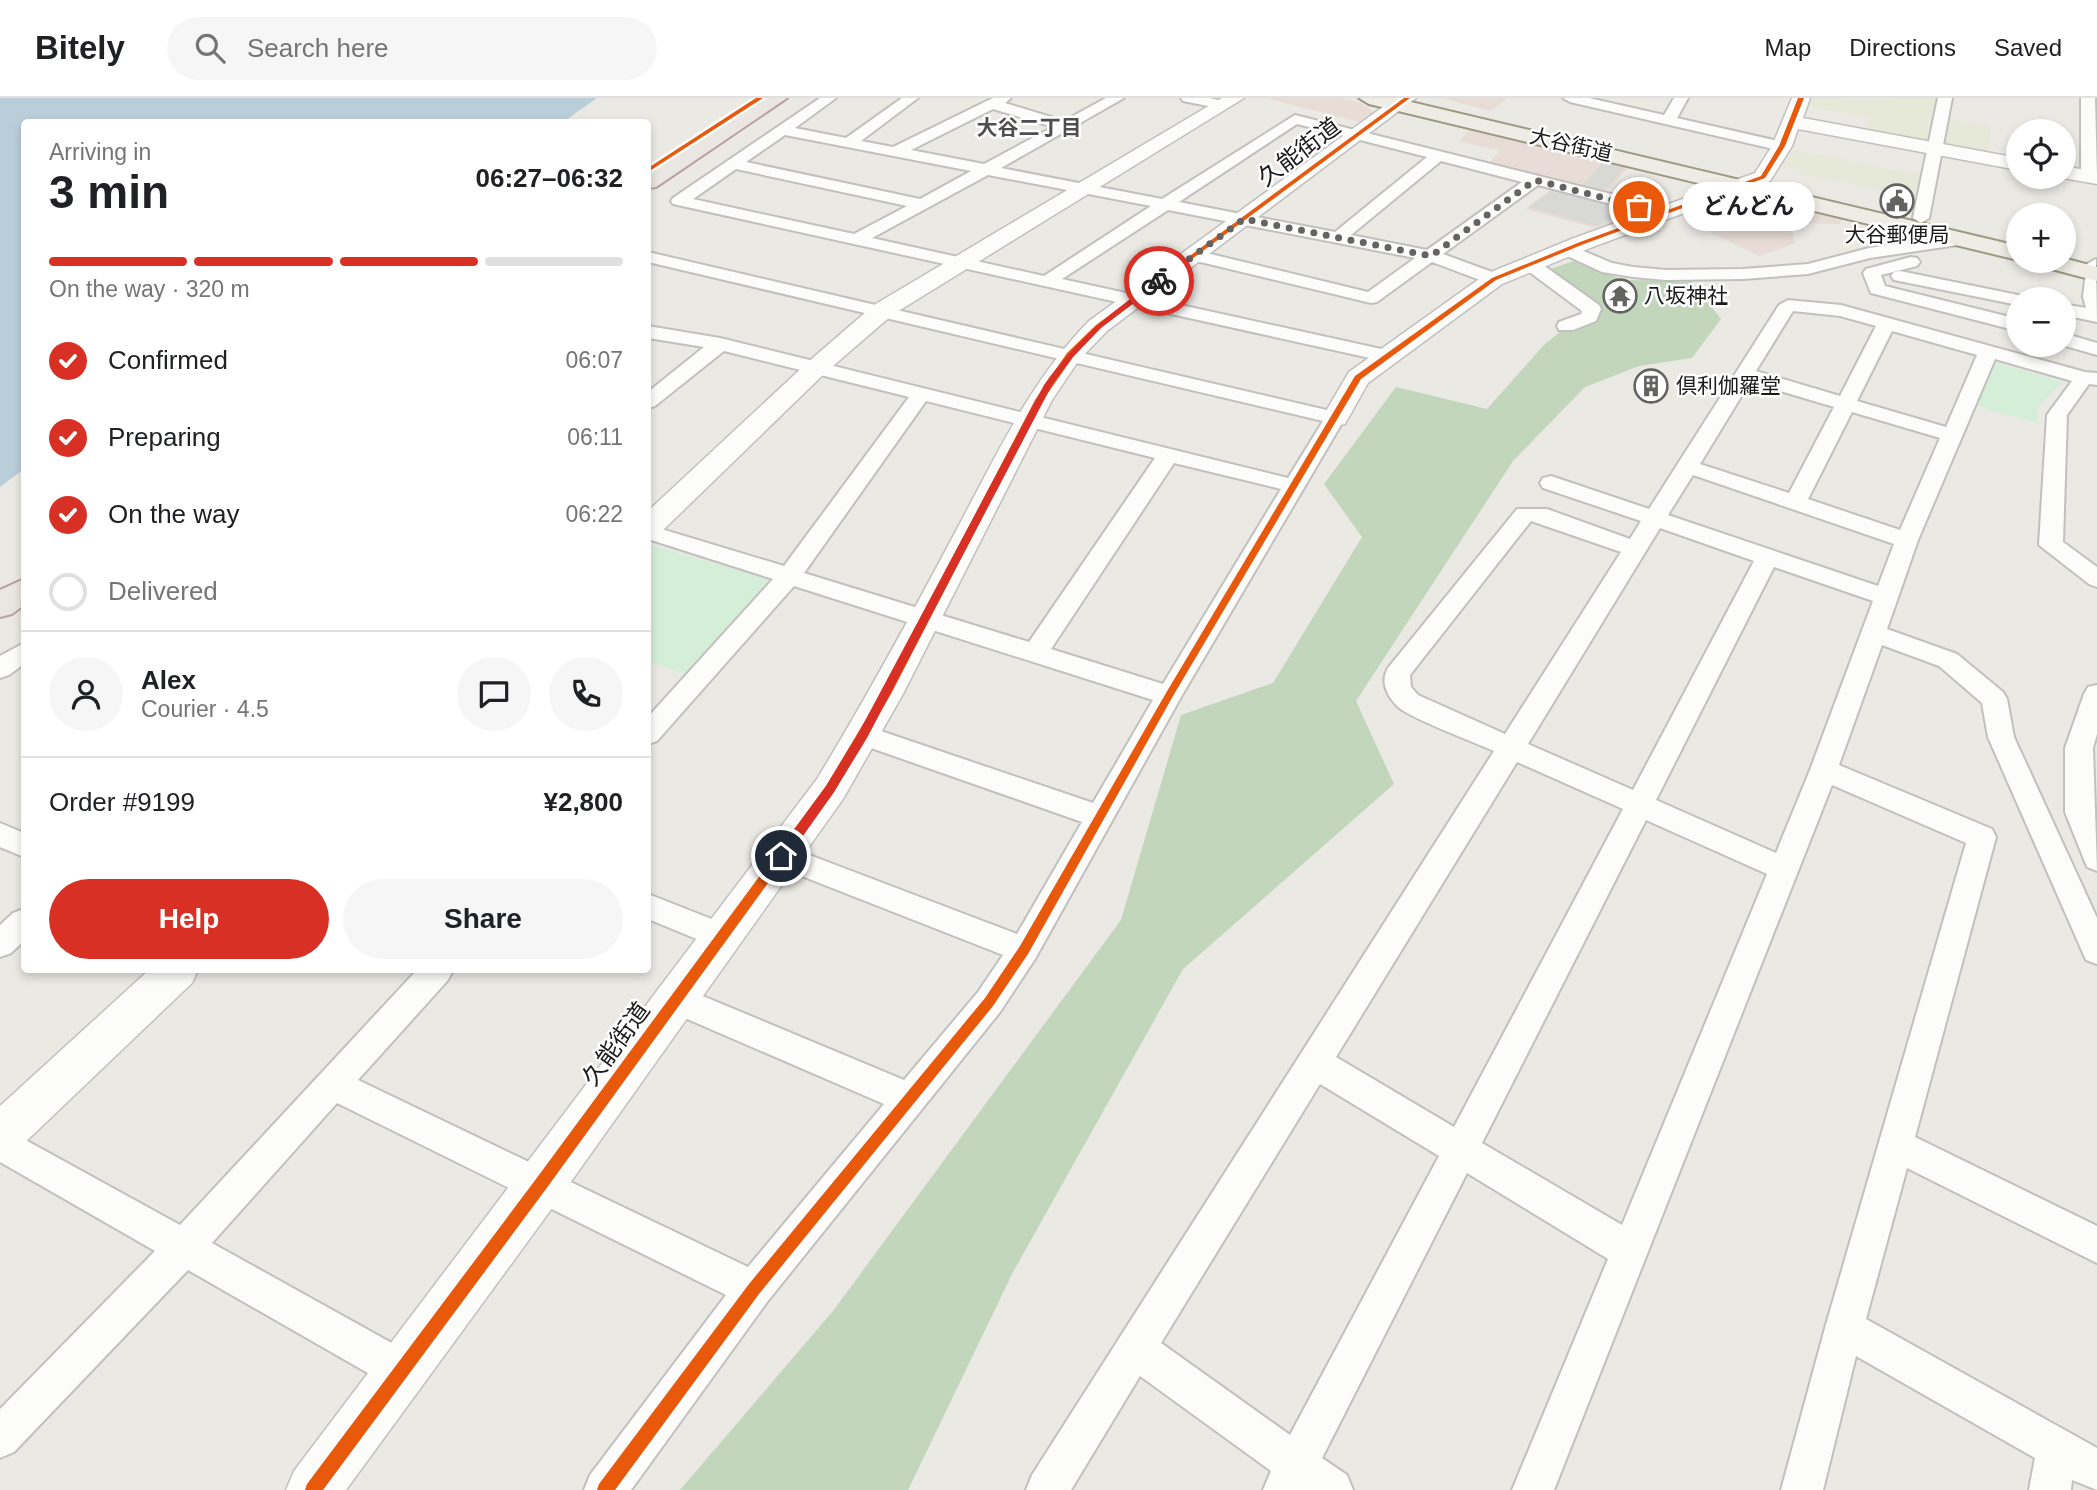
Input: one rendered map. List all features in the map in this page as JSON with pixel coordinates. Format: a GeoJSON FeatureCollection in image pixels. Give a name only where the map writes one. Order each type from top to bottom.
{"type":"FeatureCollection","features":[{"type":"Feature","properties":{"kind":"highway"},"geometry":{"type":"LineString","coordinates":[[651,168],[760,98]]}},
{"type":"Feature","properties":{"kind":"highway"},"geometry":{"type":"LineString","coordinates":[[651,180],[777,98]]}},
{"type":"Feature","properties":{"kind":"highway"},"geometry":{"type":"LineString","coordinates":[[0,589],[21,575]]}},
{"type":"Feature","properties":{"kind":"highway"},"geometry":{"type":"LineString","coordinates":[[0,606],[21,592]]}},
{"type":"Feature","properties":{"kind":"main road","name":"大谷街道"},"geometry":{"type":"LineString","coordinates":[[1369,98],[1404,100],[1749,183],[2006,250]]}},
{"type":"Feature","properties":{"kind":"main road","name":"大谷街道"},"geometry":{"type":"LineString","coordinates":[[1749,183],[1921,218],[2006,239]]}},
{"type":"Feature","properties":{"kind":"main road"},"geometry":{"type":"LineString","coordinates":[[2076,264],[2096,277]]}},
{"type":"Feature","properties":{"kind":"main road"},"geometry":{"type":"LineString","coordinates":[[2076,270],[2096,277]]}},
{"type":"Feature","properties":{"kind":"street"},"geometry":{"type":"LineString","coordinates":[[829,98],[679,201],[1388,356]]}},
{"type":"Feature","properties":{"kind":"street"},"geometry":{"type":"LineString","coordinates":[[848,143],[911,98]]}},
{"type":"Feature","properties":{"kind":"street"},"geometry":{"type":"LineString","coordinates":[[856,240],[1117,98]]}},
{"type":"Feature","properties":{"kind":"street"},"geometry":{"type":"LineString","coordinates":[[1188,98],[1229,102]]}},
{"type":"Feature","properties":{"kind":"street"},"geometry":{"type":"LineString","coordinates":[[1570,98],[1782,146]]}},
{"type":"Feature","properties":{"kind":"street"},"geometry":{"type":"LineString","coordinates":[[1669,120],[1681,98]]}},
{"type":"Feature","properties":{"kind":"street"},"geometry":{"type":"LineString","coordinates":[[605,1490],[754,1289],[989,1002],[1024,950],[1169,695],[1357,378],[1494,279],[1567,249],[1749,183],[1766,174],[1782,146],[1801,98]]}},
{"type":"Feature","properties":{"kind":"street"},"geometry":{"type":"LineString","coordinates":[[1921,218],[1945,98]]}},
{"type":"Feature","properties":{"kind":"street"},"geometry":{"type":"LineString","coordinates":[[2088,98],[2093,178]]}},
{"type":"Feature","properties":{"kind":"street","name":"久能街道"},"geometry":{"type":"LineString","coordinates":[[313,1490],[830,789],[863,735],[1048,385],[1070,355],[1098,326],[1404,100]]}},
{"type":"Feature","properties":{"kind":"street"},"geometry":{"type":"LineString","coordinates":[[895,152],[998,101],[1065,126]]}},
{"type":"Feature","properties":{"kind":"street"},"geometry":{"type":"LineString","coordinates":[[651,527],[816,368],[883,310],[1081,188],[1229,102]]}},
{"type":"Feature","properties":{"kind":"street"},"geometry":{"type":"LineString","coordinates":[[1048,281],[1295,119],[1665,214]]}},
{"type":"Feature","properties":{"kind":"street"},"geometry":{"type":"LineString","coordinates":[[1791,122],[2006,162]]}},
{"type":"Feature","properties":{"kind":"street"},"geometry":{"type":"LineString","coordinates":[[783,130],[1431,256],[1494,279]]}},
{"type":"Feature","properties":{"kind":"street"},"geometry":{"type":"LineString","coordinates":[[1338,238],[1438,156]]}},
{"type":"Feature","properties":{"kind":"street"},"geometry":{"type":"LineString","coordinates":[[733,164],[923,204]]}},
{"type":"Feature","properties":{"kind":"street"},"geometry":{"type":"LineString","coordinates":[[1194,255],[1371,298],[1535,180]]}},
{"type":"Feature","properties":{"kind":"street"},"geometry":{"type":"LineString","coordinates":[[1567,249],[1608,268],[1666,275],[1808,269],[1869,253],[1965,240]]}},
{"type":"Feature","properties":{"kind":"street"},"geometry":{"type":"LineString","coordinates":[[1944,244],[1926,257],[1872,273],[1877,289],[2006,322]]}},
{"type":"Feature","properties":{"kind":"street"},"geometry":{"type":"LineString","coordinates":[[651,258],[1335,418]]}},
{"type":"Feature","properties":{"kind":"street"},"geometry":{"type":"LineString","coordinates":[[1530,264],[1592,309],[1589,317],[1566,326]]}},
{"type":"Feature","properties":{"kind":"street"},"geometry":{"type":"LineString","coordinates":[[1875,271],[2006,298]]}},
{"type":"Feature","properties":{"kind":"street"},"geometry":{"type":"LineString","coordinates":[[2096,277],[2093,305],[2097,315]]}},
{"type":"Feature","properties":{"kind":"street"},"geometry":{"type":"LineString","coordinates":[[1046,1490],[1788,305],[1841,311],[2090,379],[2057,415],[2051,545],[2097,579]]}},
{"type":"Feature","properties":{"kind":"street"},"geometry":{"type":"LineString","coordinates":[[2076,311],[2097,315]]}},
{"type":"Feature","properties":{"kind":"street"},"geometry":{"type":"LineString","coordinates":[[1795,502],[1887,323]]}},
{"type":"Feature","properties":{"kind":"street"},"geometry":{"type":"LineString","coordinates":[[651,332],[720,344],[1294,486]]}},
{"type":"Feature","properties":{"kind":"street"},"geometry":{"type":"LineString","coordinates":[[2076,343],[2097,349]]}},
{"type":"Feature","properties":{"kind":"street"},"geometry":{"type":"LineString","coordinates":[[651,400],[720,344]]}},
{"type":"Feature","properties":{"kind":"street"},"geometry":{"type":"LineString","coordinates":[[1534,1490],[1824,770],[1907,540],[1988,352]]}},
{"type":"Feature","properties":{"kind":"street"},"geometry":{"type":"LineString","coordinates":[[1744,374],[1952,435]]}},
{"type":"Feature","properties":{"kind":"street"},"geometry":{"type":"LineString","coordinates":[[651,731],[789,576],[921,394]]}},
{"type":"Feature","properties":{"kind":"street"},"geometry":{"type":"LineString","coordinates":[[1036,652],[1168,455]]}},
{"type":"Feature","properties":{"kind":"street"},"geometry":{"type":"LineString","coordinates":[[1686,466],[1907,540]]}},
{"type":"Feature","properties":{"kind":"street"},"geometry":{"type":"LineString","coordinates":[[1550,483],[1885,597]]}},
{"type":"Feature","properties":{"kind":"street"},"geometry":{"type":"LineString","coordinates":[[1635,548],[1539,514],[1525,514],[1397,674],[1398,689],[1409,702],[1784,869]]}},
{"type":"Feature","properties":{"kind":"street"},"geometry":{"type":"LineString","coordinates":[[651,531],[1169,695]]}},
{"type":"Feature","properties":{"kind":"street"},"geometry":{"type":"LineString","coordinates":[[1291,1477],[1768,557]]}},
{"type":"Feature","properties":{"kind":"street"},"geometry":{"type":"LineString","coordinates":[[1872,633],[1948,660],[1994,699],[2001,737],[2018,780],[2097,951]]}},
{"type":"Feature","properties":{"kind":"street"},"geometry":{"type":"LineString","coordinates":[[0,669],[21,654]]}},
{"type":"Feature","properties":{"kind":"street"},"geometry":{"type":"LineString","coordinates":[[2097,694],[2079,748],[2079,812],[2097,859]]}},
{"type":"Feature","properties":{"kind":"street"},"geometry":{"type":"LineString","coordinates":[[863,735],[1100,817]]}},
{"type":"Feature","properties":{"kind":"street"},"geometry":{"type":"LineString","coordinates":[[1802,1490],[1844,1328],[1982,836],[1824,770]]}},
{"type":"Feature","properties":{"kind":"street"},"geometry":{"type":"LineString","coordinates":[[0,834],[21,844]]}},
{"type":"Feature","properties":{"kind":"street"},"geometry":{"type":"LineString","coordinates":[[781,856],[1024,950]]}},
{"type":"Feature","properties":{"kind":"street"},"geometry":{"type":"LineString","coordinates":[[651,907],[721,936]]}},
{"type":"Feature","properties":{"kind":"street"},"geometry":{"type":"LineString","coordinates":[[0,944],[21,925]]}},
{"type":"Feature","properties":{"kind":"street"},"geometry":{"type":"LineString","coordinates":[[0,1136],[174,973]]}},
{"type":"Feature","properties":{"kind":"street"},"geometry":{"type":"LineString","coordinates":[[0,1437],[184,1247],[434,973]]}},
{"type":"Feature","properties":{"kind":"street"},"geometry":{"type":"LineString","coordinates":[[675,999],[911,1099]]}},
{"type":"Feature","properties":{"kind":"street"},"geometry":{"type":"LineString","coordinates":[[1314,1062],[1630,1251]]}},
{"type":"Feature","properties":{"kind":"street"},"geometry":{"type":"LineString","coordinates":[[334,1084],[754,1289]]}},
{"type":"Feature","properties":{"kind":"street"},"geometry":{"type":"LineString","coordinates":[[0,1143],[401,1370]]}},
{"type":"Feature","properties":{"kind":"street"},"geometry":{"type":"LineString","coordinates":[[1896,1145],[2097,1245]]}},
{"type":"Feature","properties":{"kind":"street"},"geometry":{"type":"LineString","coordinates":[[1844,1328],[2097,1471]]}},
{"type":"Feature","properties":{"kind":"street"},"geometry":{"type":"LineString","coordinates":[[1134,1348],[1291,1477],[1332,1490]]}},
{"type":"Feature","properties":{"kind":"street"},"geometry":{"type":"LineString","coordinates":[[2050,1490],[2057,1448]]}},
{"type":"Feature","properties":{"kind":"shaded area"},"geometry":{"type":"Polygon","coordinates":[[[1266,98],[1340,98],[1361,103],[1376,114],[1363,123],[1266,98]]]}},
{"type":"Feature","properties":{"kind":"shaded area"},"geometry":{"type":"Polygon","coordinates":[[[1442,98],[1507,98],[1491,111],[1442,98]]]}},
{"type":"Feature","properties":{"kind":"shaded area"},"geometry":{"type":"Polygon","coordinates":[[[1471,129],[1630,166],[1599,200],[1637,210],[1639,213],[1599,229],[1525,209],[1558,184],[1487,165],[1500,151],[1459,141],[1471,129]]]}},
{"type":"Feature","properties":{"kind":"shaded area"},"geometry":{"type":"Polygon","coordinates":[[[1604,161],[1626,166],[1603,193],[1581,187],[1604,161]]]}},
{"type":"Feature","properties":{"kind":"shaded area"},"geometry":{"type":"Polygon","coordinates":[[[1552,190],[1632,211],[1597,226],[1529,207],[1552,190]]]}},
{"type":"Feature","properties":{"kind":"shaded area"},"geometry":{"type":"Polygon","coordinates":[[[1741,198],[1769,199],[1843,217],[1840,224],[1794,223],[1792,231],[1795,243],[1759,256],[1685,220],[1741,198]]]}},
{"type":"Feature","properties":{"kind":"green space"},"geometry":{"type":"Polygon","coordinates":[[[1812,98],[1937,98],[1927,141],[1865,132],[1868,117],[1809,107],[1812,98]]]}},
{"type":"Feature","properties":{"kind":"green space"},"geometry":{"type":"Polygon","coordinates":[[[1949,119],[1991,126],[1988,154],[1945,145],[1949,119]]]}},
{"type":"Feature","properties":{"kind":"green space"},"geometry":{"type":"Polygon","coordinates":[[[1789,149],[1919,174],[1915,197],[1800,174],[1801,170],[1782,167],[1789,149]]]}},
{"type":"Feature","properties":{"kind":"green space"},"geometry":{"type":"Polygon","coordinates":[[[1577,260],[1622,280],[1691,281],[1721,319],[1692,358],[1639,366],[1585,387],[1513,461],[1356,701],[1394,784],[1183,969],[1013,1272],[908,1490],[680,1490],[833,1311],[1121,920],[1181,715],[1273,683],[1362,537],[1324,484],[1396,387],[1487,409],[1543,346],[1597,301],[1547,270],[1577,260]]]}},
{"type":"Feature","properties":{"kind":"green space"},"geometry":{"type":"Polygon","coordinates":[[[1994,362],[2063,382],[2038,406],[2037,423],[1974,405],[1994,362]]]}},
{"type":"Feature","properties":{"kind":"green space"},"geometry":{"type":"Polygon","coordinates":[[[651,546],[767,579],[770,584],[688,675],[651,662],[651,546]]]}},
{"type":"Feature","properties":{"kind":"water"},"geometry":{"type":"Polygon","coordinates":[[[0,98],[597,98],[567,119],[21,119],[21,471],[0,487],[0,98]]]}},
{"type":"Feature","properties":{"kind":"cycle path"},"geometry":{"type":"LineString","coordinates":[[651,168],[760,98]]}},
{"type":"Feature","properties":{"kind":"cycle path"},"geometry":{"type":"LineString","coordinates":[[313,1490],[830,789],[886,694],[1039,400],[1070,355],[1098,326],[1407,98]]}},
{"type":"Feature","properties":{"kind":"cycle path"},"geometry":{"type":"LineString","coordinates":[[605,1490],[754,1289],[989,1002],[1024,950],[1169,695],[1358,378],[1494,279],[1582,243],[1763,177],[1782,146],[1801,98]]}},
{"type":"Feature","properties":{"kind":"way so far"},"geometry":{"type":"LineString","coordinates":[[1159,281],[1244,219],[1431,256],[1535,180],[1639,207]]}},
{"type":"Feature","properties":{"kind":"place","name":"大谷郵便局"},"geometry":{"type":"Point","coordinates":[1897,201]}},
{"type":"Feature","properties":{"kind":"place","name":"どんどん"},"geometry":{"type":"Point","coordinates":[1639,207]}},
{"type":"Feature","properties":{"kind":"place","name":"八坂神社"},"geometry":{"type":"Point","coordinates":[1620,296]}},
{"type":"Feature","properties":{"kind":"place","name":"倶利伽羅堂"},"geometry":{"type":"Point","coordinates":[1651,386]}},
{"type":"Feature","properties":{"kind":"district","name":"大谷二丁目"},"geometry":{"type":"Point","coordinates":[1029,128]}},
{"type":"Feature","properties":{"kind":"route"},"geometry":{"type":"LineString","coordinates":[[781,856],[830,789],[863,735],[1039,400],[1059,368],[1098,326],[1159,281]]}}]}
